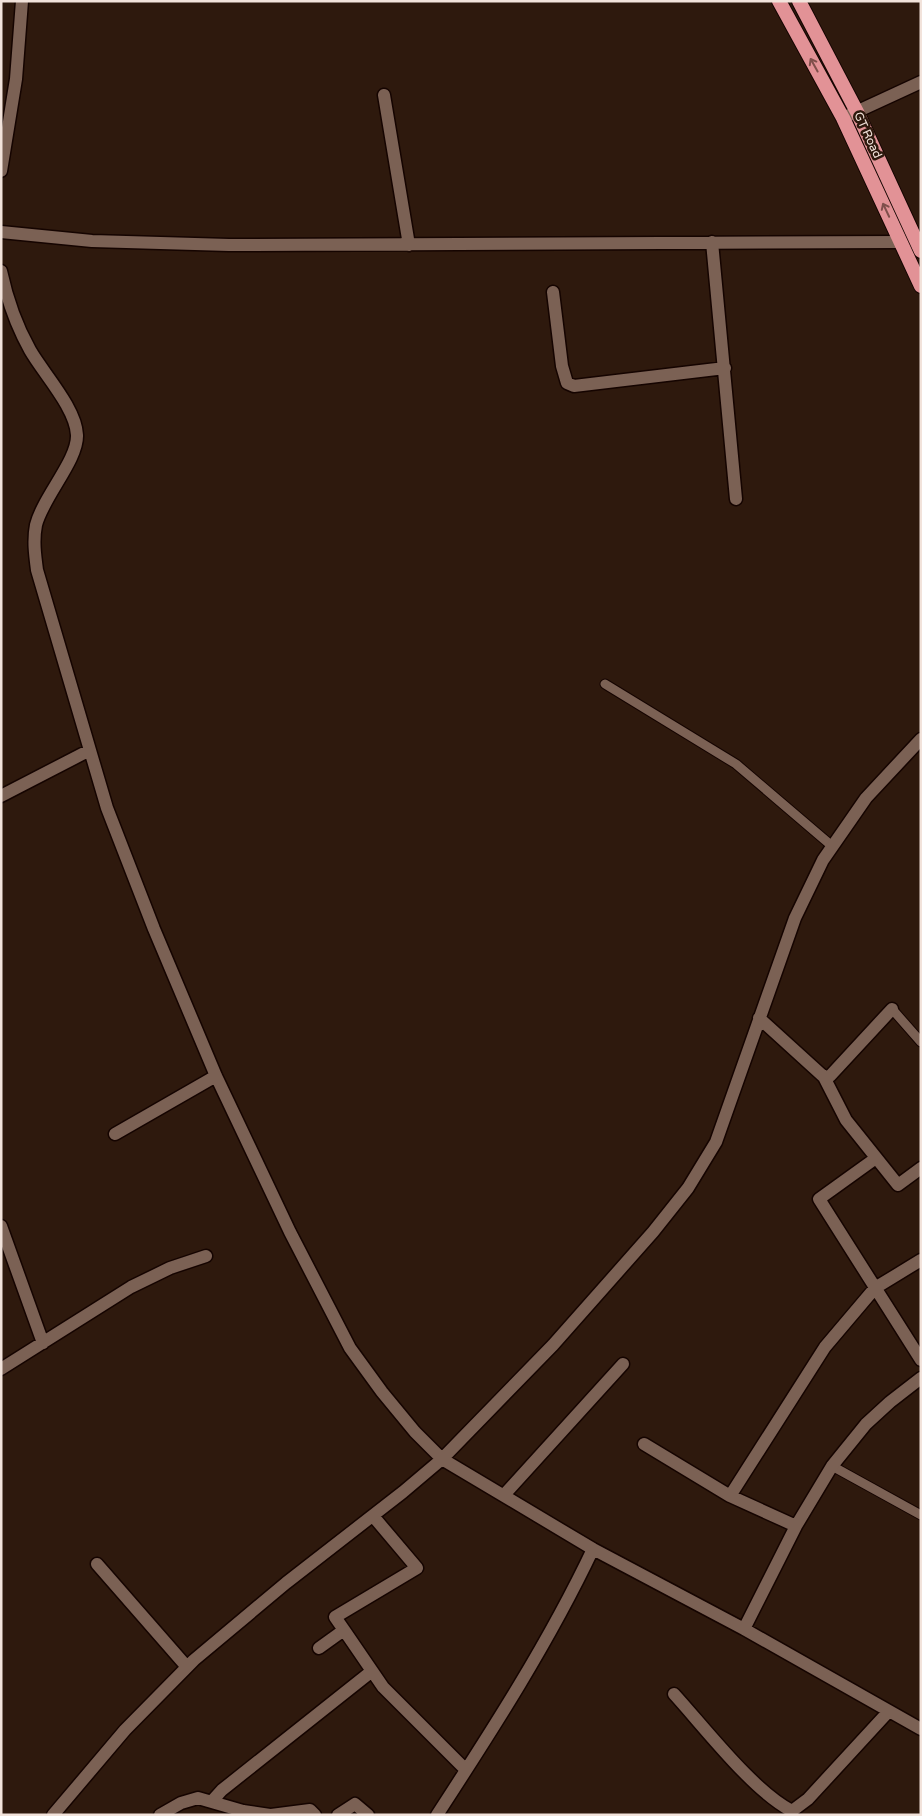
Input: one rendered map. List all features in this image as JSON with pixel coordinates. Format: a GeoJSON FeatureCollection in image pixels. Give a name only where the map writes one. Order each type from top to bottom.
{"type":"FeatureCollection","features":[{"type":"Feature","properties":{"kind":"highway","name":"GT Road"},"geometry":{"type":"LineString","coordinates":[[778,1],[843,118],[921,286]]}},
{"type":"Feature","properties":{"kind":"highway","name":"GT Road"},"geometry":{"type":"LineString","coordinates":[[799,1],[857,112],[921,251]]}},
{"type":"Feature","properties":{"kind":"street"},"geometry":{"type":"LineString","coordinates":[[1,171],[16,79],[22,1]]}},
{"type":"Feature","properties":{"kind":"street"},"geometry":{"type":"LineString","coordinates":[[843,118],[921,82]]}},
{"type":"Feature","properties":{"kind":"street"},"geometry":{"type":"LineString","coordinates":[[384,94],[409,245]]}},
{"type":"Feature","properties":{"kind":"street"},"geometry":{"type":"LineString","coordinates":[[1,232],[92,241],[228,245],[712,242],[813,244],[901,242]]}},
{"type":"Feature","properties":{"kind":"street"},"geometry":{"type":"LineString","coordinates":[[712,242],[736,499]]}},
{"type":"Feature","properties":{"kind":"street"},"geometry":{"type":"LineString","coordinates":[[1,271],[6,295],[15,320],[30,350],[67,407],[74,422],[77,436],[74,450],[45,502],[36,524],[34,545],[37,570],[88,751],[107,808],[154,929],[216,1076],[290,1232],[350,1348],[415,1432],[442,1459],[593,1549],[744,1630],[921,1729]]}},
{"type":"Feature","properties":{"kind":"street"},"geometry":{"type":"LineString","coordinates":[[553,292],[563,372],[567,383],[574,386],[725,368]]}},
{"type":"Feature","properties":{"kind":"street"},"geometry":{"type":"LineString","coordinates":[[53,1815],[125,1730],[187,1667],[286,1583],[373,1516],[442,1459],[553,1346],[621,1269],[688,1188],[716,1142],[795,918],[810,884],[832,846],[866,798],[921,739]]}},
{"type":"Feature","properties":{"kind":"street"},"geometry":{"type":"LineString","coordinates":[[1,796],[88,751]]}},
{"type":"Feature","properties":{"kind":"street"},"geometry":{"type":"LineString","coordinates":[[824,1077],[830,1076],[892,1009]]}},
{"type":"Feature","properties":{"kind":"street"},"geometry":{"type":"LineString","coordinates":[[759,1018],[824,1077],[846,1120],[898,1185],[921,1168]]}},
{"type":"Feature","properties":{"kind":"street"},"geometry":{"type":"LineString","coordinates":[[115,1134],[216,1076]]}},
{"type":"Feature","properties":{"kind":"street"},"geometry":{"type":"LineString","coordinates":[[876,1158],[819,1199],[921,1360]]}},
{"type":"Feature","properties":{"kind":"street"},"geometry":{"type":"LineString","coordinates":[[1,1226],[43,1342]]}},
{"type":"Feature","properties":{"kind":"street"},"geometry":{"type":"LineString","coordinates":[[1,1369],[131,1287],[170,1268],[206,1256]]}},
{"type":"Feature","properties":{"kind":"street"},"geometry":{"type":"LineString","coordinates":[[730,1496],[825,1347],[875,1288],[921,1260]]}},
{"type":"Feature","properties":{"kind":"street"},"geometry":{"type":"LineString","coordinates":[[504,1496],[623,1364]]}},
{"type":"Feature","properties":{"kind":"street"},"geometry":{"type":"LineString","coordinates":[[744,1630],[796,1526],[832,1466],[866,1424],[921,1378]]}},
{"type":"Feature","properties":{"kind":"street"},"geometry":{"type":"LineString","coordinates":[[644,1444],[730,1496],[796,1526]]}},
{"type":"Feature","properties":{"kind":"street"},"geometry":{"type":"LineString","coordinates":[[373,1516],[418,1568],[335,1617],[383,1687],[466,1770]]}},
{"type":"Feature","properties":{"kind":"street"},"geometry":{"type":"LineString","coordinates":[[437,1815],[496,1725],[568,1603],[593,1549]]}},
{"type":"Feature","properties":{"kind":"street"},"geometry":{"type":"LineString","coordinates":[[97,1564],[187,1667]]}},
{"type":"Feature","properties":{"kind":"street"},"geometry":{"type":"LineString","coordinates":[[319,1648],[344,1630]]}},
{"type":"Feature","properties":{"kind":"street"},"geometry":{"type":"LineString","coordinates":[[212,1801],[222,1790],[372,1672]]}},
{"type":"Feature","properties":{"kind":"street"},"geometry":{"type":"LineString","coordinates":[[674,1694],[756,1784],[781,1806],[792,1811],[808,1799],[889,1711]]}},
{"type":"Feature","properties":{"kind":"street"},"geometry":{"type":"LineString","coordinates":[[160,1815],[181,1803],[198,1798],[243,1811],[271,1815],[310,1810],[314,1815]]}},
{"type":"Feature","properties":{"kind":"street"},"geometry":{"type":"LineString","coordinates":[[338,1815],[355,1804],[368,1815]]}},
{"type":"Feature","properties":{"kind":"lane"},"geometry":{"type":"LineString","coordinates":[[605,684],[736,764],[832,846]]}},
{"type":"Feature","properties":{"kind":"lane"},"geometry":{"type":"LineString","coordinates":[[892,1009],[921,1042]]}},
{"type":"Feature","properties":{"kind":"lane"},"geometry":{"type":"LineString","coordinates":[[832,1466],[921,1516]]}}]}
